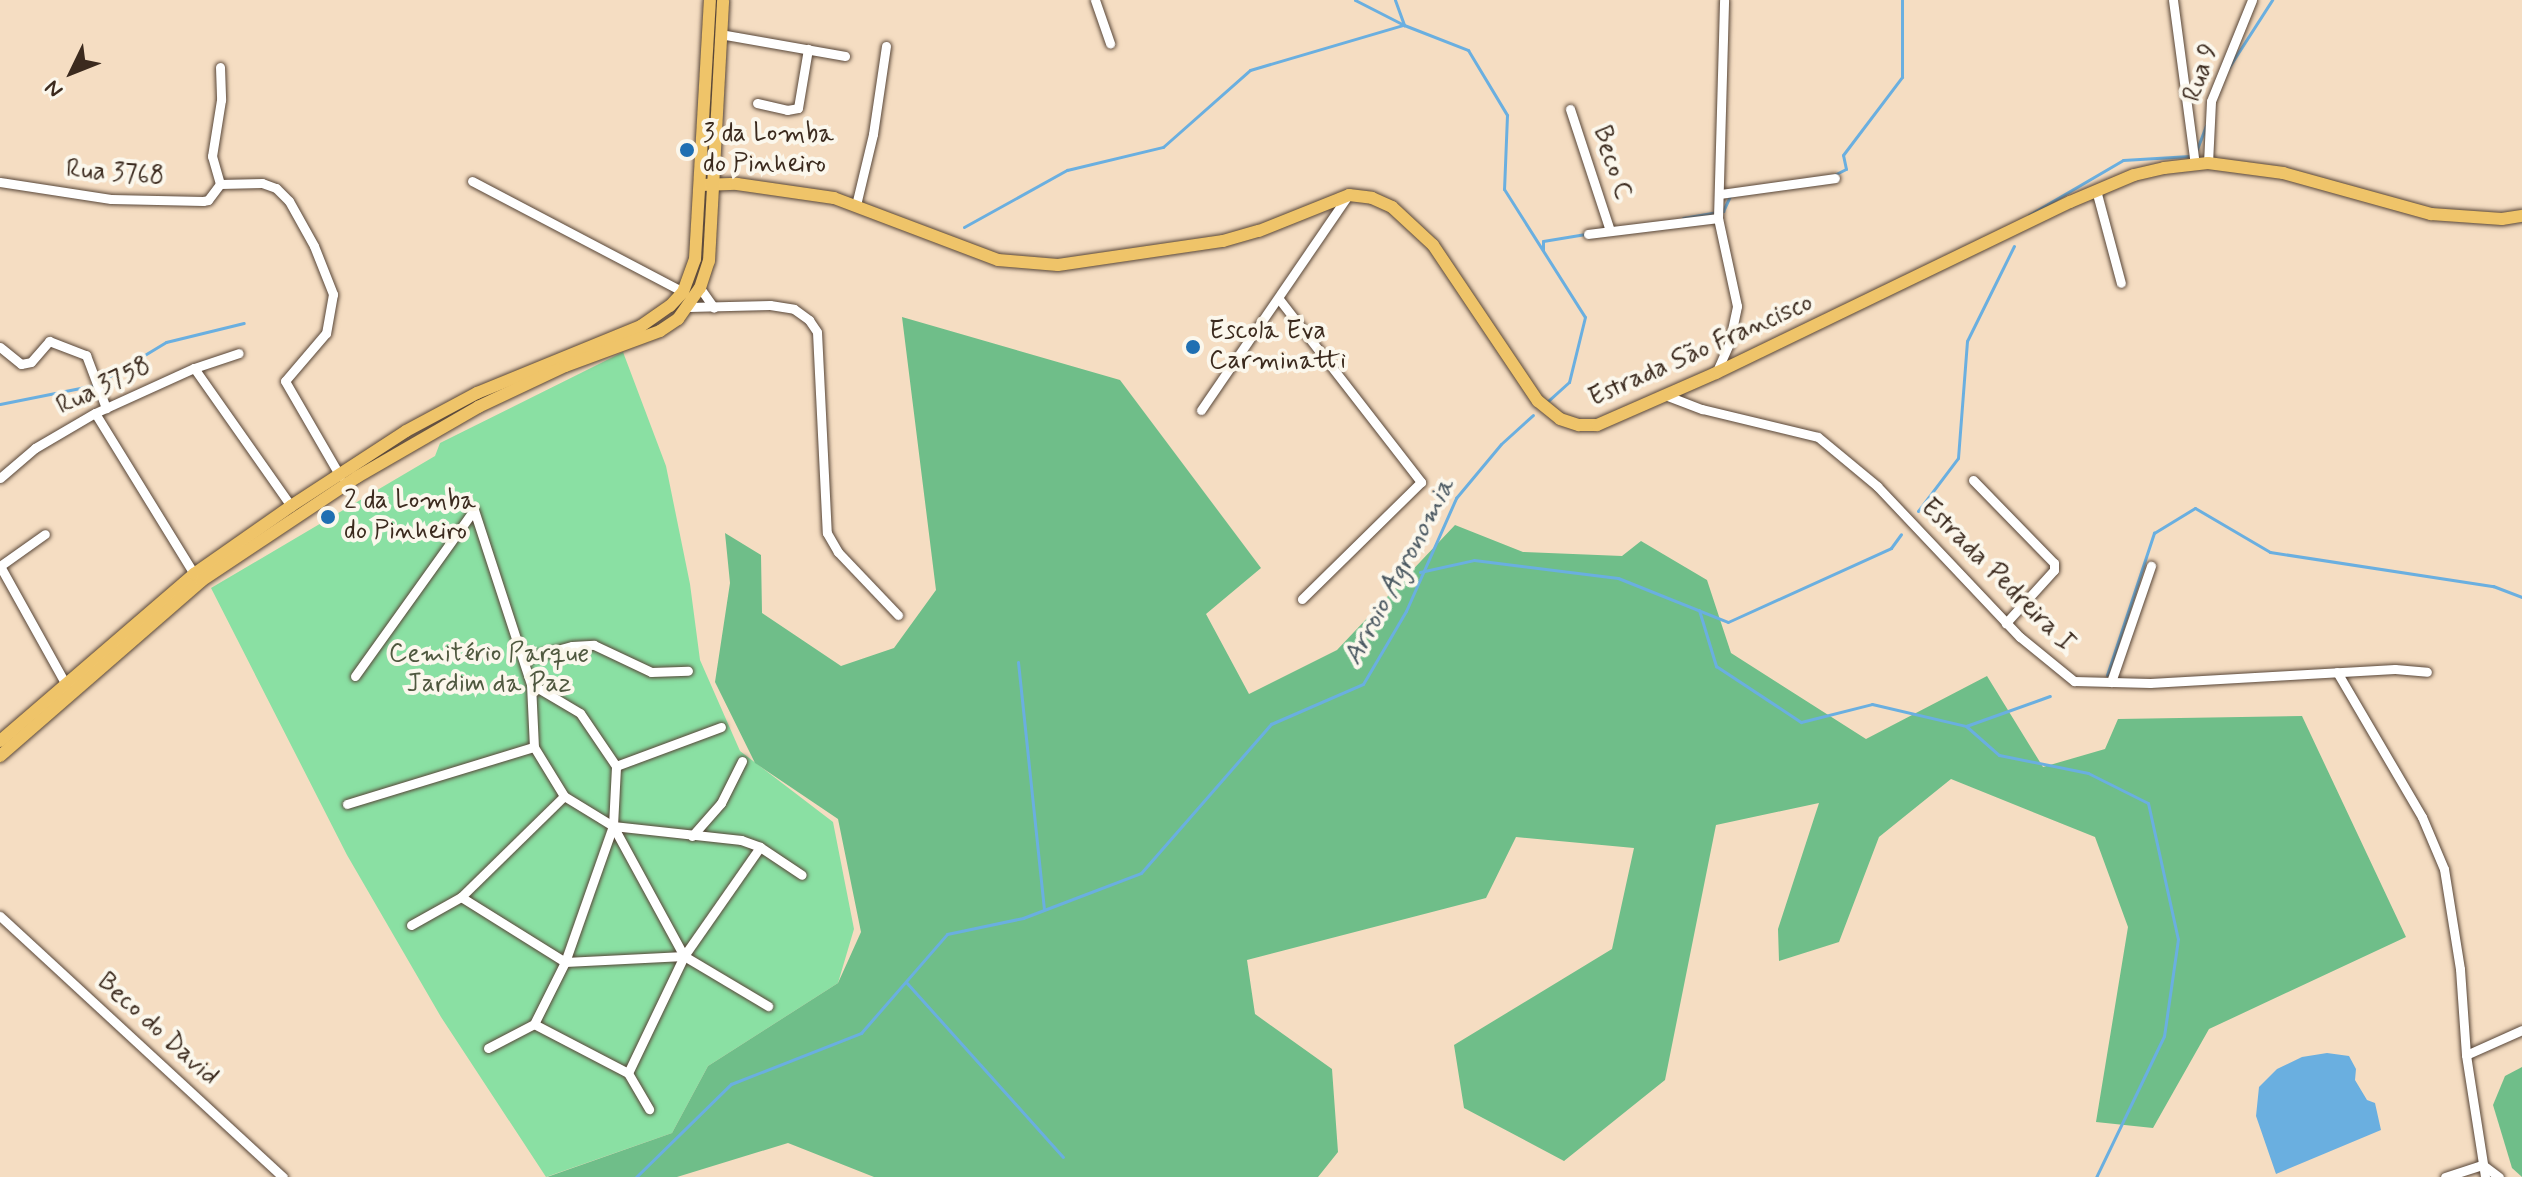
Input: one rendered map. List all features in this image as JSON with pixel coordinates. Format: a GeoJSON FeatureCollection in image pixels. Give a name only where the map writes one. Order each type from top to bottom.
{"type":"FeatureCollection","features":[{"type":"Feature","properties":{"kind":"main road"},"geometry":{"type":"LineString","coordinates":[[0,756],[201,581],[357,477],[413,448],[478,407],[565,366],[660,331],[689,307],[700,288],[709,261],[710,0]]}},
{"type":"Feature","properties":{"kind":"main road"},"geometry":{"type":"LineString","coordinates":[[0,741],[194,574],[406,431],[477,393],[641,326],[670,306],[683,292],[695,259],[707,184],[723,0]]}},
{"type":"Feature","properties":{"kind":"main road","name":"Estrada São Francisco"},"geometry":{"type":"LineString","coordinates":[[1349,195],[1372,198],[1392,207],[1433,245],[1531,392],[1560,419],[1579,425],[1597,425],[1716,373],[2096,190],[2134,175],[2198,160],[2283,173],[2426,213],[2502,219],[2522,216]]}},
{"type":"Feature","properties":{"kind":"main road"},"geometry":{"type":"LineString","coordinates":[[707,184],[834,198],[998,260],[1058,265],[1223,241],[1273,226],[1349,195]]}},
{"type":"Feature","properties":{"kind":"main road"},"geometry":{"type":"LineString","coordinates":[[426,421],[433,436]]}},
{"type":"Feature","properties":{"kind":"main road"},"geometry":{"type":"LineString","coordinates":[[406,431],[413,448]]}},
{"type":"Feature","properties":{"kind":"street"},"geometry":{"type":"LineString","coordinates":[[1095,0],[1110,43]]}},
{"type":"Feature","properties":{"kind":"street"},"geometry":{"type":"LineString","coordinates":[[1716,373],[1729,344],[1737,306],[1718,218],[1724,0]]}},
{"type":"Feature","properties":{"kind":"street"},"geometry":{"type":"LineString","coordinates":[[2173,0],[2198,160]]}},
{"type":"Feature","properties":{"kind":"street","name":"Rua 9"},"geometry":{"type":"LineString","coordinates":[[2198,160],[2211,101],[2252,0]]}},
{"type":"Feature","properties":{"kind":"street"},"geometry":{"type":"LineString","coordinates":[[720,34],[845,56]]}},
{"type":"Feature","properties":{"kind":"street"},"geometry":{"type":"LineString","coordinates":[[856,205],[873,134],[886,46]]}},
{"type":"Feature","properties":{"kind":"street"},"geometry":{"type":"LineString","coordinates":[[757,103],[787,110],[798,108],[808,49]]}},
{"type":"Feature","properties":{"kind":"street"},"geometry":{"type":"LineString","coordinates":[[220,67],[221,100],[212,156],[220,184],[262,183],[276,188],[289,201],[314,246],[333,294],[329,326],[285,381],[340,476]]}},
{"type":"Feature","properties":{"kind":"street","name":"Beco C"},"geometry":{"type":"LineString","coordinates":[[1570,109],[1610,231]]}},
{"type":"Feature","properties":{"kind":"street"},"geometry":{"type":"LineString","coordinates":[[1720,194],[1835,178]]}},
{"type":"Feature","properties":{"kind":"street"},"geometry":{"type":"LineString","coordinates":[[472,181],[683,292]]}},
{"type":"Feature","properties":{"kind":"street","name":"Rua 3768"},"geometry":{"type":"LineString","coordinates":[[0,182],[111,199],[203,201],[208,200],[220,184]]}},
{"type":"Feature","properties":{"kind":"street"},"geometry":{"type":"LineString","coordinates":[[2096,190],[2121,283]]}},
{"type":"Feature","properties":{"kind":"street"},"geometry":{"type":"LineString","coordinates":[[1201,410],[1349,195]]}},
{"type":"Feature","properties":{"kind":"street"},"geometry":{"type":"LineString","coordinates":[[1588,234],[1718,218]]}},
{"type":"Feature","properties":{"kind":"street"},"geometry":{"type":"LineString","coordinates":[[700,288],[714,308]]}},
{"type":"Feature","properties":{"kind":"street"},"geometry":{"type":"LineString","coordinates":[[1279,299],[1421,482],[1302,599]]}},
{"type":"Feature","properties":{"kind":"street"},"geometry":{"type":"LineString","coordinates":[[689,307],[770,305],[794,309],[809,320],[817,332],[827,533],[838,552],[898,615]]}},
{"type":"Feature","properties":{"kind":"street"},"geometry":{"type":"LineString","coordinates":[[0,347],[21,364],[31,362],[49,341],[86,355],[106,408]]}},
{"type":"Feature","properties":{"kind":"street","name":"Rua 3758"},"geometry":{"type":"LineString","coordinates":[[0,478],[35,448],[95,413],[194,368],[239,353]]}},
{"type":"Feature","properties":{"kind":"street"},"geometry":{"type":"LineString","coordinates":[[194,368],[291,506]]}},
{"type":"Feature","properties":{"kind":"street","name":"Estrada Pedreira I"},"geometry":{"type":"LineString","coordinates":[[1665,395],[1702,409],[1818,437],[1877,486],[2006,623],[2074,681],[2150,683],[2395,669],[2427,672]]}},
{"type":"Feature","properties":{"kind":"street"},"geometry":{"type":"LineString","coordinates":[[95,413],[194,574]]}},
{"type":"Feature","properties":{"kind":"street"},"geometry":{"type":"LineString","coordinates":[[1973,480],[2054,563],[2054,570],[2006,623]]}},
{"type":"Feature","properties":{"kind":"street"},"geometry":{"type":"LineString","coordinates":[[355,676],[474,510],[531,684],[534,747],[564,796],[613,826],[741,840],[760,847],[802,875]]}},
{"type":"Feature","properties":{"kind":"street"},"geometry":{"type":"LineString","coordinates":[[45,534],[0,566],[65,683]]}},
{"type":"Feature","properties":{"kind":"street"},"geometry":{"type":"LineString","coordinates":[[2111,682],[2151,566]]}},
{"type":"Feature","properties":{"kind":"street"},"geometry":{"type":"LineString","coordinates":[[524,659],[572,646],[594,645],[651,672],[688,671]]}},
{"type":"Feature","properties":{"kind":"street"},"geometry":{"type":"LineString","coordinates":[[2337,672],[2415,803],[2444,869],[2460,969],[2466,1055],[2485,1177]]}},
{"type":"Feature","properties":{"kind":"street"},"geometry":{"type":"LineString","coordinates":[[488,1048],[534,1024],[565,962],[613,826],[616,766],[580,713],[531,684]]}},
{"type":"Feature","properties":{"kind":"street"},"geometry":{"type":"LineString","coordinates":[[616,766],[721,727]]}},
{"type":"Feature","properties":{"kind":"street"},"geometry":{"type":"LineString","coordinates":[[347,804],[534,747]]}},
{"type":"Feature","properties":{"kind":"street"},"geometry":{"type":"LineString","coordinates":[[692,836],[721,803],[742,761]]}},
{"type":"Feature","properties":{"kind":"street"},"geometry":{"type":"LineString","coordinates":[[411,925],[461,897],[564,796]]}},
{"type":"Feature","properties":{"kind":"street"},"geometry":{"type":"LineString","coordinates":[[613,826],[684,956],[768,1006]]}},
{"type":"Feature","properties":{"kind":"street"},"geometry":{"type":"LineString","coordinates":[[628,1073],[684,956],[760,847]]}},
{"type":"Feature","properties":{"kind":"street"},"geometry":{"type":"LineString","coordinates":[[461,897],[565,962],[684,956]]}},
{"type":"Feature","properties":{"kind":"street","name":"Beco do David"},"geometry":{"type":"LineString","coordinates":[[0,916],[283,1177]]}},
{"type":"Feature","properties":{"kind":"street"},"geometry":{"type":"LineString","coordinates":[[534,1024],[628,1073],[649,1109]]}},
{"type":"Feature","properties":{"kind":"street"},"geometry":{"type":"LineString","coordinates":[[2466,1055],[2522,1030]]}},
{"type":"Feature","properties":{"kind":"street"},"geometry":{"type":"LineString","coordinates":[[2445,1177],[2483,1165]]}},
{"type":"Feature","properties":{"kind":"street"},"geometry":{"type":"LineString","coordinates":[[2483,1165],[2499,1177]]}},
{"type":"Feature","properties":{"kind":"green space"},"geometry":{"type":"Polygon","coordinates":[[[902,317],[1120,380],[1261,568],[1206,614],[1249,694],[1337,650],[1455,525],[1523,552],[1622,556],[1641,541],[1707,580],[1731,653],[1866,739],[1987,676],[2043,767],[2105,749],[2118,719],[2302,716],[2406,937],[2209,1029],[2153,1128],[2096,1122],[2128,927],[2095,837],[1951,779],[1879,837],[1839,942],[1779,961],[1778,929],[1819,803],[1716,825],[1665,1080],[1564,1161],[1464,1108],[1454,1045],[1612,949],[1634,848],[1516,837],[1486,898],[1247,960],[1255,1014],[1332,1069],[1338,1152],[1318,1177],[874,1177],[788,1143],[677,1177],[547,1177],[672,1133],[708,1066],[838,983],[861,932],[838,819],[755,763],[715,682],[730,583],[725,533],[761,555],[762,613],[841,666],[894,648],[936,590],[902,317]]]}},
{"type":"Feature","properties":{"kind":"green space","name":"Cemitério Parque Jardim da Paz"},"geometry":{"type":"Polygon","coordinates":[[[623,352],[666,466],[690,584],[700,660],[740,751],[833,822],[854,929],[838,983],[708,1066],[672,1133],[546,1177],[441,1017],[347,855],[211,588],[435,456],[440,443],[623,352]]]}},
{"type":"Feature","properties":{"kind":"green space"},"geometry":{"type":"Polygon","coordinates":[[[2522,1067],[2522,1177],[2512,1168],[2493,1105],[2505,1076],[2522,1067]]]}},
{"type":"Feature","properties":{"kind":"water"},"geometry":{"type":"Polygon","coordinates":[[[2327,1053],[2349,1056],[2356,1069],[2355,1080],[2367,1100],[2375,1103],[2381,1130],[2276,1174],[2256,1116],[2259,1087],[2277,1069],[2302,1057],[2327,1053]]]}},
{"type":"Feature","properties":{"kind":"waterway"},"geometry":{"type":"LineString","coordinates":[[1355,0],[1404,25]]}},
{"type":"Feature","properties":{"kind":"waterway","name":"Arroio Agronomia"},"geometry":{"type":"LineString","coordinates":[[1395,0],[1404,25],[1468,50],[1507,115],[1504,189],[1585,317],[1569,382],[1547,402]]}},
{"type":"Feature","properties":{"kind":"waterway"},"geometry":{"type":"LineString","coordinates":[[1836,174],[1846,169],[1843,155],[1902,77],[1902,0]]}},
{"type":"Feature","properties":{"kind":"waterway"},"geometry":{"type":"LineString","coordinates":[[2229,67],[2272,0]]}},
{"type":"Feature","properties":{"kind":"waterway"},"geometry":{"type":"LineString","coordinates":[[964,227],[1067,170],[1163,147],[1250,70],[1403,25]]}},
{"type":"Feature","properties":{"kind":"waterway"},"geometry":{"type":"LineString","coordinates":[[2197,149],[2206,126]]}},
{"type":"Feature","properties":{"kind":"waterway"},"geometry":{"type":"LineString","coordinates":[[2029,215],[2123,160],[2190,156]]}},
{"type":"Feature","properties":{"kind":"waterway"},"geometry":{"type":"LineString","coordinates":[[1683,218],[1723,211],[1730,196]]}},
{"type":"Feature","properties":{"kind":"waterway"},"geometry":{"type":"LineString","coordinates":[[1543,250],[1543,241],[1585,234]]}},
{"type":"Feature","properties":{"kind":"waterway"},"geometry":{"type":"LineString","coordinates":[[1918,511],[1958,458],[1967,341],[2014,246]]}},
{"type":"Feature","properties":{"kind":"waterway"},"geometry":{"type":"LineString","coordinates":[[0,404],[95,385],[166,342],[244,323]]}},
{"type":"Feature","properties":{"kind":"waterway","name":"Arroio Agronomia"},"geometry":{"type":"LineString","coordinates":[[636,1177],[731,1084],[861,1033],[947,934],[1023,918],[1141,873],[1271,724],[1363,684],[1406,611],[1456,498],[1501,444],[1533,415]]}},
{"type":"Feature","properties":{"kind":"waterway"},"geometry":{"type":"LineString","coordinates":[[2107,675],[2154,533],[2195,508],[2270,552],[2493,586],[2522,597]]}},
{"type":"Feature","properties":{"kind":"waterway"},"geometry":{"type":"LineString","coordinates":[[1420,572],[1474,560],[1618,578],[1728,622],[1891,548],[1901,534]]}},
{"type":"Feature","properties":{"kind":"waterway"},"geometry":{"type":"LineString","coordinates":[[1699,610],[1716,666],[1801,722],[1872,704],[1966,726],[2050,696]]}},
{"type":"Feature","properties":{"kind":"waterway"},"geometry":{"type":"LineString","coordinates":[[1018,662],[1044,909]]}},
{"type":"Feature","properties":{"kind":"waterway"},"geometry":{"type":"LineString","coordinates":[[1966,726],[1999,755],[2088,773],[2148,803],[2178,939],[2164,1036],[2096,1177]]}},
{"type":"Feature","properties":{"kind":"waterway"},"geometry":{"type":"LineString","coordinates":[[906,982],[1063,1157]]}},
{"type":"Feature","properties":{"kind":"place","name":"3 da Lomba do Pinheiro"},"geometry":{"type":"Point","coordinates":[687,150]}},
{"type":"Feature","properties":{"kind":"place","name":"Escola Eva Carminatti"},"geometry":{"type":"Point","coordinates":[1193,347]}},
{"type":"Feature","properties":{"kind":"place","name":"2 da Lomba do Pinheiro"},"geometry":{"type":"Point","coordinates":[328,517]}}]}
